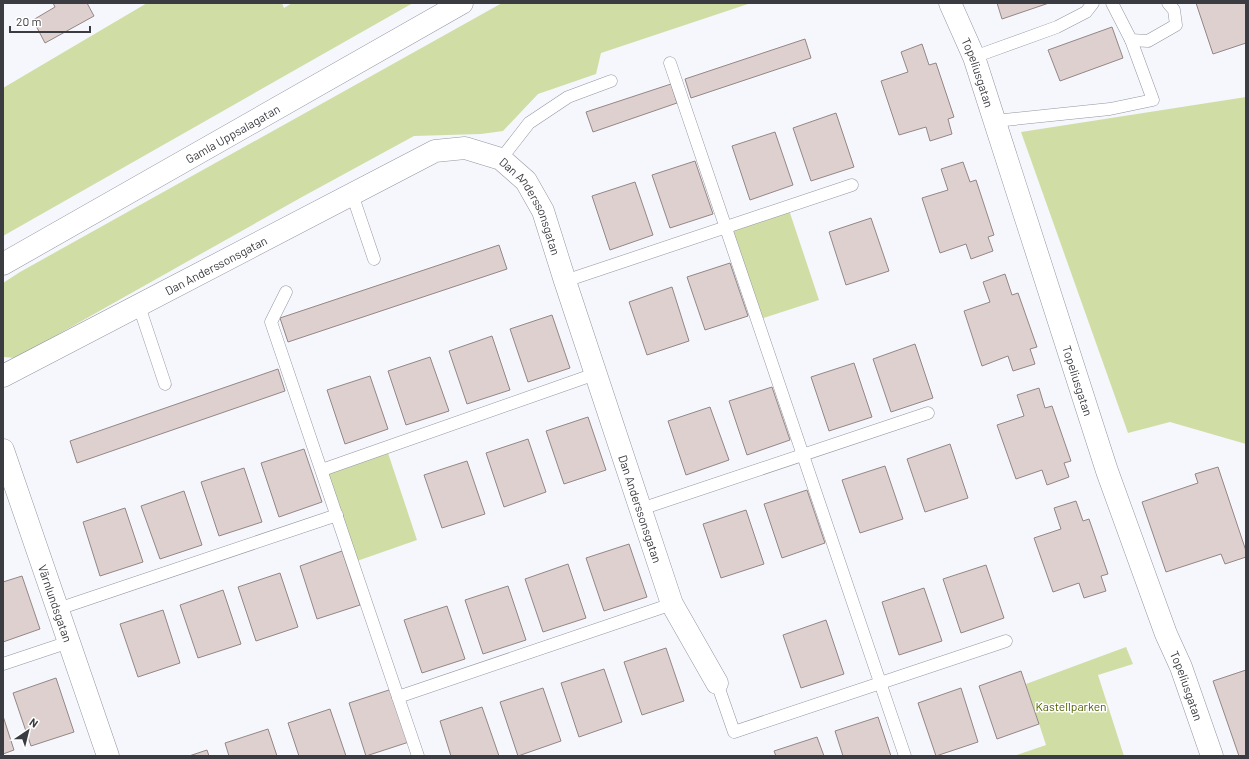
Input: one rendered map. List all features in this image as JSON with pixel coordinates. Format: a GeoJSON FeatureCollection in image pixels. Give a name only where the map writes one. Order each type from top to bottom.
{"type":"FeatureCollection","features":[{"type":"Feature","properties":{"kind":"street","name":"Gamla Uppsalagatan"},"geometry":{"type":"LineString","coordinates":[[3,264],[462,3]]}},
{"type":"Feature","properties":{"kind":"street","name":"Topeliusgatan"},"geometry":{"type":"LineString","coordinates":[[950,3],[974,57],[1107,471],[1166,634],[1181,667],[1212,756]]}},
{"type":"Feature","properties":{"kind":"street","name":"Dan Anderssonsgatan"},"geometry":{"type":"LineString","coordinates":[[3,376],[435,151],[465,148],[501,159],[526,181],[543,211],[595,374],[672,604],[717,683]]}},
{"type":"Feature","properties":{"kind":"street","name":"Värnlundsgatan"},"geometry":{"type":"LineString","coordinates":[[3,450],[108,756]]}},
{"type":"Feature","properties":{"kind":"lane"},"geometry":{"type":"LineString","coordinates":[[974,57],[1057,27],[1086,12],[1093,3]]}},
{"type":"Feature","properties":{"kind":"lane"},"geometry":{"type":"LineString","coordinates":[[995,121],[1110,109],[1152,100],[1131,40],[1112,3]]}},
{"type":"Feature","properties":{"kind":"lane"},"geometry":{"type":"LineString","coordinates":[[1131,40],[1148,41],[1176,25],[1174,10],[1168,3]]}},
{"type":"Feature","properties":{"kind":"lane"},"geometry":{"type":"LineString","coordinates":[[670,62],[905,756]]}},
{"type":"Feature","properties":{"kind":"lane"},"geometry":{"type":"LineString","coordinates":[[501,159],[529,122],[568,97],[611,81]]}},
{"type":"Feature","properties":{"kind":"lane"},"geometry":{"type":"LineString","coordinates":[[565,281],[852,186]]}},
{"type":"Feature","properties":{"kind":"lane"},"geometry":{"type":"LineString","coordinates":[[352,194],[374,259]]}},
{"type":"Feature","properties":{"kind":"lane"},"geometry":{"type":"LineString","coordinates":[[286,292],[271,322],[418,756]]}},
{"type":"Feature","properties":{"kind":"lane"},"geometry":{"type":"LineString","coordinates":[[139,306],[165,384]]}},
{"type":"Feature","properties":{"kind":"lane"},"geometry":{"type":"LineString","coordinates":[[322,470],[595,374]]}},
{"type":"Feature","properties":{"kind":"lane"},"geometry":{"type":"LineString","coordinates":[[641,509],[928,413]]}},
{"type":"Feature","properties":{"kind":"lane"},"geometry":{"type":"LineString","coordinates":[[58,609],[336,515]]}},
{"type":"Feature","properties":{"kind":"lane"},"geometry":{"type":"LineString","coordinates":[[398,697],[672,604]]}},
{"type":"Feature","properties":{"kind":"lane"},"geometry":{"type":"LineString","coordinates":[[717,683],[734,732],[1006,641]]}},
{"type":"Feature","properties":{"kind":"lane"},"geometry":{"type":"LineString","coordinates":[[3,664],[69,642]]}},
{"type":"Feature","properties":{"kind":"green space"},"geometry":{"type":"Polygon","coordinates":[[[147,3],[282,3],[284,8],[292,3],[413,3],[3,236],[3,88],[147,3]]]}},
{"type":"Feature","properties":{"kind":"green space"},"geometry":{"type":"Polygon","coordinates":[[[502,3],[751,3],[601,53],[596,74],[538,94],[503,131],[481,134],[414,136],[302,197],[16,358],[3,357],[3,283],[20,272],[502,3]]]}},
{"type":"Feature","properties":{"kind":"green space"},"geometry":{"type":"Polygon","coordinates":[[[1246,97],[1246,444],[1170,422],[1128,433],[1021,132],[1246,97]]]}},
{"type":"Feature","properties":{"kind":"green space"},"geometry":{"type":"Polygon","coordinates":[[[788,207],[819,300],[757,320],[726,228],[788,207]]]}},
{"type":"Feature","properties":{"kind":"green space"},"geometry":{"type":"Polygon","coordinates":[[[388,453],[417,540],[357,561],[327,473],[388,453]]]}},
{"type":"Feature","properties":{"kind":"green space","name":"Kastellparken"},"geometry":{"type":"Polygon","coordinates":[[[1126,647],[1133,664],[1098,675],[1124,756],[1014,756],[1046,745],[1026,684],[1126,647]]]}},
{"type":"Feature","properties":{"kind":"building"},"geometry":{"type":"Polygon","coordinates":[[[53,3],[87,3],[94,16],[45,43],[33,20],[55,7],[53,3]]]}},
{"type":"Feature","properties":{"kind":"building"},"geometry":{"type":"Polygon","coordinates":[[[997,3],[1049,3],[1002,19],[997,3]]]}},
{"type":"Feature","properties":{"kind":"building"},"geometry":{"type":"Polygon","coordinates":[[[1196,3],[1246,3],[1246,43],[1213,54],[1196,3]]]}},
{"type":"Feature","properties":{"kind":"building"},"geometry":{"type":"Polygon","coordinates":[[[1112,27],[1123,58],[1060,81],[1048,50],[1112,27]]]}},
{"type":"Feature","properties":{"kind":"building"},"geometry":{"type":"Polygon","coordinates":[[[805,39],[811,58],[691,98],[685,79],[805,39]]]}},
{"type":"Feature","properties":{"kind":"building"},"geometry":{"type":"Polygon","coordinates":[[[922,44],[929,65],[936,63],[954,117],[948,119],[952,134],[930,141],[926,127],[899,135],[881,81],[908,72],[901,52],[922,44]]]}},
{"type":"Feature","properties":{"kind":"building"},"geometry":{"type":"Polygon","coordinates":[[[671,84],[677,103],[593,132],[586,112],[671,84]]]}},
{"type":"Feature","properties":{"kind":"building"},"geometry":{"type":"Polygon","coordinates":[[[836,113],[854,167],[811,181],[793,128],[836,113]]]}},
{"type":"Feature","properties":{"kind":"building"},"geometry":{"type":"Polygon","coordinates":[[[775,132],[793,185],[750,200],[732,146],[775,132]]]}},
{"type":"Feature","properties":{"kind":"building"},"geometry":{"type":"Polygon","coordinates":[[[695,161],[713,214],[670,228],[652,175],[695,161]]]}},
{"type":"Feature","properties":{"kind":"building"},"geometry":{"type":"Polygon","coordinates":[[[963,162],[970,182],[976,180],[994,235],[988,237],[993,251],[971,259],[966,244],[940,253],[922,198],[948,190],[941,169],[963,162]]]}},
{"type":"Feature","properties":{"kind":"building"},"geometry":{"type":"Polygon","coordinates":[[[635,182],[653,235],[610,250],[592,196],[635,182]]]}},
{"type":"Feature","properties":{"kind":"building"},"geometry":{"type":"Polygon","coordinates":[[[871,218],[889,271],[846,285],[829,232],[871,218]]]}},
{"type":"Feature","properties":{"kind":"building"},"geometry":{"type":"Polygon","coordinates":[[[499,245],[507,269],[288,342],[280,318],[499,245]]]}},
{"type":"Feature","properties":{"kind":"building"},"geometry":{"type":"Polygon","coordinates":[[[730,263],[748,316],[705,330],[687,277],[730,263]]]}},
{"type":"Feature","properties":{"kind":"building"},"geometry":{"type":"Polygon","coordinates":[[[1005,274],[1012,295],[1018,293],[1037,347],[1030,349],[1035,364],[1013,371],[1008,356],[982,366],[964,311],[990,302],[983,282],[1005,274]]]}},
{"type":"Feature","properties":{"kind":"building"},"geometry":{"type":"Polygon","coordinates":[[[672,287],[689,341],[647,355],[629,302],[672,287]]]}},
{"type":"Feature","properties":{"kind":"building"},"geometry":{"type":"Polygon","coordinates":[[[552,315],[570,368],[528,382],[510,329],[552,315]]]}},
{"type":"Feature","properties":{"kind":"building"},"geometry":{"type":"Polygon","coordinates":[[[492,336],[510,390],[467,404],[449,351],[492,336]]]}},
{"type":"Feature","properties":{"kind":"building"},"geometry":{"type":"Polygon","coordinates":[[[915,344],[933,398],[891,412],[873,359],[915,344]]]}},
{"type":"Feature","properties":{"kind":"building"},"geometry":{"type":"Polygon","coordinates":[[[430,357],[449,411],[406,425],[388,371],[430,357]]]}},
{"type":"Feature","properties":{"kind":"building"},"geometry":{"type":"Polygon","coordinates":[[[854,363],[872,417],[829,431],[811,377],[854,363]]]}},
{"type":"Feature","properties":{"kind":"building"},"geometry":{"type":"Polygon","coordinates":[[[278,369],[285,391],[77,463],[70,441],[278,369]]]}},
{"type":"Feature","properties":{"kind":"building"},"geometry":{"type":"Polygon","coordinates":[[[370,376],[388,429],[345,444],[327,390],[370,376]]]}},
{"type":"Feature","properties":{"kind":"building"},"geometry":{"type":"Polygon","coordinates":[[[772,387],[790,440],[747,455],[729,401],[772,387]]]}},
{"type":"Feature","properties":{"kind":"building"},"geometry":{"type":"Polygon","coordinates":[[[1039,388],[1045,408],[1052,406],[1071,461],[1064,463],[1069,477],[1047,485],[1042,470],[1016,479],[997,425],[1024,416],[1017,395],[1039,388]]]}},
{"type":"Feature","properties":{"kind":"building"},"geometry":{"type":"Polygon","coordinates":[[[710,407],[729,460],[686,475],[668,421],[710,407]]]}},
{"type":"Feature","properties":{"kind":"building"},"geometry":{"type":"Polygon","coordinates":[[[588,417],[606,470],[564,484],[546,431],[588,417]]]}},
{"type":"Feature","properties":{"kind":"building"},"geometry":{"type":"Polygon","coordinates":[[[528,439],[546,492],[504,507],[486,453],[528,439]]]}},
{"type":"Feature","properties":{"kind":"building"},"geometry":{"type":"Polygon","coordinates":[[[950,444],[968,498],[925,512],[907,459],[950,444]]]}},
{"type":"Feature","properties":{"kind":"building"},"geometry":{"type":"Polygon","coordinates":[[[304,449],[322,502],[279,517],[261,463],[304,449]]]}},
{"type":"Feature","properties":{"kind":"building"},"geometry":{"type":"Polygon","coordinates":[[[467,461],[485,514],[442,528],[424,475],[467,461]]]}},
{"type":"Feature","properties":{"kind":"building"},"geometry":{"type":"Polygon","coordinates":[[[885,466],[903,519],[860,533],[842,480],[885,466]]]}},
{"type":"Feature","properties":{"kind":"building"},"geometry":{"type":"Polygon","coordinates":[[[1218,467],[1246,551],[1246,557],[1225,564],[1221,554],[1166,572],[1142,502],[1198,483],[1195,474],[1218,467]]]}},
{"type":"Feature","properties":{"kind":"building"},"geometry":{"type":"Polygon","coordinates":[[[244,468],[262,522],[219,536],[201,482],[244,468]]]}},
{"type":"Feature","properties":{"kind":"building"},"geometry":{"type":"Polygon","coordinates":[[[807,490],[825,543],[782,558],[764,504],[807,490]]]}},
{"type":"Feature","properties":{"kind":"building"},"geometry":{"type":"Polygon","coordinates":[[[184,491],[202,545],[160,559],[141,506],[184,491]]]}},
{"type":"Feature","properties":{"kind":"building"},"geometry":{"type":"Polygon","coordinates":[[[1076,501],[1083,521],[1089,519],[1108,574],[1101,576],[1106,591],[1084,598],[1079,583],[1053,592],[1034,538],[1061,529],[1054,508],[1076,501]]]}},
{"type":"Feature","properties":{"kind":"building"},"geometry":{"type":"Polygon","coordinates":[[[125,508],[143,562],[100,576],[83,522],[125,508]]]}},
{"type":"Feature","properties":{"kind":"building"},"geometry":{"type":"Polygon","coordinates":[[[746,510],[764,564],[721,578],[703,524],[746,510]]]}},
{"type":"Feature","properties":{"kind":"building"},"geometry":{"type":"Polygon","coordinates":[[[629,544],[647,597],[604,611],[586,558],[629,544]]]}},
{"type":"Feature","properties":{"kind":"building"},"geometry":{"type":"Polygon","coordinates":[[[342,551],[360,605],[317,619],[300,566],[342,551]]]}},
{"type":"Feature","properties":{"kind":"building"},"geometry":{"type":"Polygon","coordinates":[[[568,564],[586,618],[543,632],[525,579],[568,564]]]}},
{"type":"Feature","properties":{"kind":"building"},"geometry":{"type":"Polygon","coordinates":[[[986,565],[1004,618],[961,633],[943,579],[986,565]]]}},
{"type":"Feature","properties":{"kind":"building"},"geometry":{"type":"Polygon","coordinates":[[[280,573],[298,627],[256,641],[238,587],[280,573]]]}},
{"type":"Feature","properties":{"kind":"building"},"geometry":{"type":"Polygon","coordinates":[[[22,576],[40,629],[3,642],[3,582],[22,576]]]}},
{"type":"Feature","properties":{"kind":"building"},"geometry":{"type":"Polygon","coordinates":[[[508,586],[526,640],[483,654],[465,600],[508,586]]]}},
{"type":"Feature","properties":{"kind":"building"},"geometry":{"type":"Polygon","coordinates":[[[924,588],[942,641],[899,655],[882,602],[924,588]]]}},
{"type":"Feature","properties":{"kind":"building"},"geometry":{"type":"Polygon","coordinates":[[[223,590],[241,644],[198,658],[180,605],[223,590]]]}},
{"type":"Feature","properties":{"kind":"building"},"geometry":{"type":"Polygon","coordinates":[[[447,606],[465,659],[422,673],[404,620],[447,606]]]}},
{"type":"Feature","properties":{"kind":"building"},"geometry":{"type":"Polygon","coordinates":[[[163,610],[180,663],[138,677],[120,624],[163,610]]]}},
{"type":"Feature","properties":{"kind":"building"},"geometry":{"type":"Polygon","coordinates":[[[826,620],[844,674],[801,688],[783,635],[826,620]]]}},
{"type":"Feature","properties":{"kind":"building"},"geometry":{"type":"Polygon","coordinates":[[[666,648],[684,701],[642,715],[624,662],[666,648]]]}},
{"type":"Feature","properties":{"kind":"building"},"geometry":{"type":"Polygon","coordinates":[[[604,669],[622,722],[579,737],[561,683],[604,669]]]}},
{"type":"Feature","properties":{"kind":"building"},"geometry":{"type":"Polygon","coordinates":[[[1246,670],[1246,756],[1239,756],[1213,681],[1246,670]]]}},
{"type":"Feature","properties":{"kind":"building"},"geometry":{"type":"Polygon","coordinates":[[[1021,671],[1039,724],[997,739],[979,686],[1021,671]]]}},
{"type":"Feature","properties":{"kind":"building"},"geometry":{"type":"Polygon","coordinates":[[[56,678],[74,732],[31,746],[13,693],[56,678]]]}},
{"type":"Feature","properties":{"kind":"building"},"geometry":{"type":"Polygon","coordinates":[[[543,688],[561,741],[518,756],[500,702],[543,688]]]}},
{"type":"Feature","properties":{"kind":"building"},"geometry":{"type":"Polygon","coordinates":[[[961,688],[978,742],[936,756],[918,703],[961,688]]]}},
{"type":"Feature","properties":{"kind":"building"},"geometry":{"type":"Polygon","coordinates":[[[392,689],[409,742],[366,756],[349,703],[392,689]]]}},
{"type":"Feature","properties":{"kind":"building"},"geometry":{"type":"Polygon","coordinates":[[[482,707],[499,756],[451,756],[440,721],[482,707]]]}},
{"type":"Feature","properties":{"kind":"building"},"geometry":{"type":"Polygon","coordinates":[[[330,709],[346,756],[299,756],[288,723],[330,709]]]}},
{"type":"Feature","properties":{"kind":"building"},"geometry":{"type":"Polygon","coordinates":[[[3,716],[14,750],[3,754],[3,716]]]}},
{"type":"Feature","properties":{"kind":"building"},"geometry":{"type":"Polygon","coordinates":[[[878,717],[891,756],[843,756],[835,731],[878,717]]]}},
{"type":"Feature","properties":{"kind":"building"},"geometry":{"type":"Polygon","coordinates":[[[268,729],[277,756],[229,756],[225,743],[268,729]]]}},
{"type":"Feature","properties":{"kind":"building"},"geometry":{"type":"Polygon","coordinates":[[[817,737],[824,756],[776,756],[774,751],[817,737]]]}},
{"type":"Feature","properties":{"kind":"building"},"geometry":{"type":"Polygon","coordinates":[[[207,750],[209,756],[189,756],[207,750]]]}}]}
